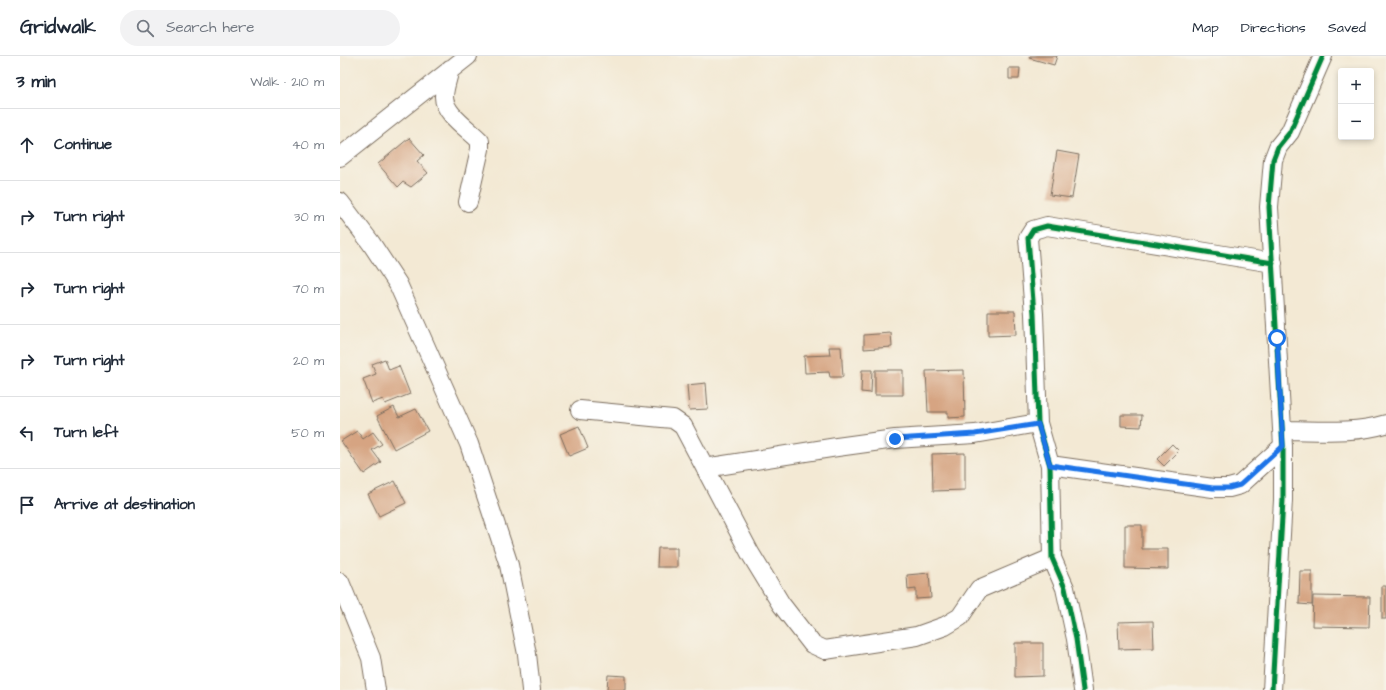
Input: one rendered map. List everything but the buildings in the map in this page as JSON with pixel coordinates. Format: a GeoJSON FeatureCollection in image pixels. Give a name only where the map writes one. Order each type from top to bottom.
{"type":"FeatureCollection","features":[{"type":"Feature","properties":{"kind":"street"},"geometry":{"type":"LineString","coordinates":[[340,157],[468,56]]}},
{"type":"Feature","properties":{"kind":"street"},"geometry":{"type":"LineString","coordinates":[[1272,690],[1283,500],[1283,438],[1269,208],[1273,160],[1278,147],[1290,132],[1323,56]]}},
{"type":"Feature","properties":{"kind":"street"},"geometry":{"type":"LineString","coordinates":[[450,69],[444,98],[447,108],[459,122],[480,141],[480,149],[468,202]]}},
{"type":"Feature","properties":{"kind":"street"},"geometry":{"type":"LineString","coordinates":[[340,202],[371,243],[398,284],[469,444],[509,565],[527,654],[531,690]]}},
{"type":"Feature","properties":{"kind":"street"},"geometry":{"type":"LineString","coordinates":[[1083,690],[1076,639],[1065,588],[1052,558],[1050,465],[1038,424],[1034,314],[1028,238],[1033,230],[1047,226],[1273,264]]}},
{"type":"Feature","properties":{"kind":"street"},"geometry":{"type":"LineString","coordinates":[[580,410],[673,419],[683,426],[750,553],[781,604],[812,644],[825,650],[918,636],[946,626],[960,617],[979,589],[1052,558]]}},
{"type":"Feature","properties":{"kind":"street"},"geometry":{"type":"LineString","coordinates":[[705,468],[895,439],[975,434],[1038,424]]}},
{"type":"Feature","properties":{"kind":"street"},"geometry":{"type":"LineString","coordinates":[[1050,465],[1213,488],[1229,488],[1240,485],[1283,438],[1376,427],[1386,424]]}},
{"type":"Feature","properties":{"kind":"street"},"geometry":{"type":"LineString","coordinates":[[340,582],[371,658],[376,690]]}},
{"type":"Feature","properties":{"kind":"cycle path"},"geometry":{"type":"LineString","coordinates":[[1272,690],[1283,500],[1283,446],[1269,207],[1273,160],[1278,147],[1290,132],[1323,56]]}},
{"type":"Feature","properties":{"kind":"cycle path"},"geometry":{"type":"LineString","coordinates":[[1083,690],[1076,639],[1065,588],[1052,558],[1050,465],[1038,423],[1034,314],[1028,238],[1033,230],[1047,226],[1273,263]]}},
{"type":"Feature","properties":{"kind":"route"},"geometry":{"type":"LineString","coordinates":[[895,439],[975,434],[1038,424],[1050,465],[1213,488],[1229,488],[1240,485],[1283,446],[1277,338]]}}]}
